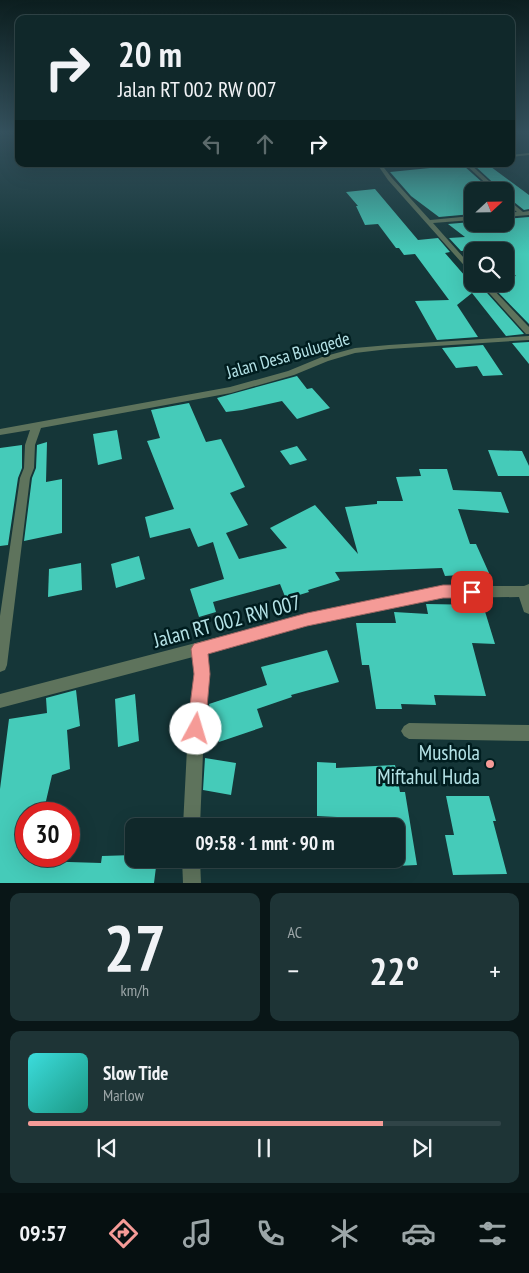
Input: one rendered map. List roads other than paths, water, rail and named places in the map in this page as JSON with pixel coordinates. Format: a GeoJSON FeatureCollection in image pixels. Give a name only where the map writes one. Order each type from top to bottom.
{"type":"FeatureCollection","features":[{"type":"Feature","properties":{"kind":"street"},"geometry":{"type":"LineString","coordinates":[[386,172],[464,263]]}},
{"type":"Feature","properties":{"kind":"street"},"geometry":{"type":"LineString","coordinates":[[476,172],[487,182]]}},
{"type":"Feature","properties":{"kind":"street"},"geometry":{"type":"LineString","coordinates":[[514,205],[526,213]]}},
{"type":"Feature","properties":{"kind":"street"},"geometry":{"type":"LineString","coordinates":[[428,222],[464,219]]}},
{"type":"Feature","properties":{"kind":"street"},"geometry":{"type":"LineString","coordinates":[[492,292],[529,332]]}},
{"type":"Feature","properties":{"kind":"street","name":"Jalan Desa Bulugede"},"geometry":{"type":"LineString","coordinates":[[0,432],[36,427],[254,385],[325,359],[355,351],[389,346],[529,338]]}},
{"type":"Feature","properties":{"kind":"street"},"geometry":{"type":"LineString","coordinates":[[1,658],[25,478],[29,468],[30,445],[36,427]]}},
{"type":"Feature","properties":{"kind":"street"},"geometry":{"type":"LineString","coordinates":[[528,590],[525,596],[529,608]]}},
{"type":"Feature","properties":{"kind":"street","name":"Jalan RT 002 RW 007"},"geometry":{"type":"LineString","coordinates":[[0,701],[307,620],[443,592],[528,590]]}},
{"type":"Feature","properties":{"kind":"street"},"geometry":{"type":"LineString","coordinates":[[192,818],[196,729],[202,674],[199,649]]}},
{"type":"Feature","properties":{"kind":"street"},"geometry":{"type":"LineString","coordinates":[[409,731],[529,733]]}},
{"type":"Feature","properties":{"kind":"street"},"geometry":{"type":"LineString","coordinates":[[191,868],[192,883]]}},
{"type":"Feature","properties":{"kind":"place","name":"Mushola Miftahul Huda"},"geometry":{"type":"Point","coordinates":[490,764]}}]}
